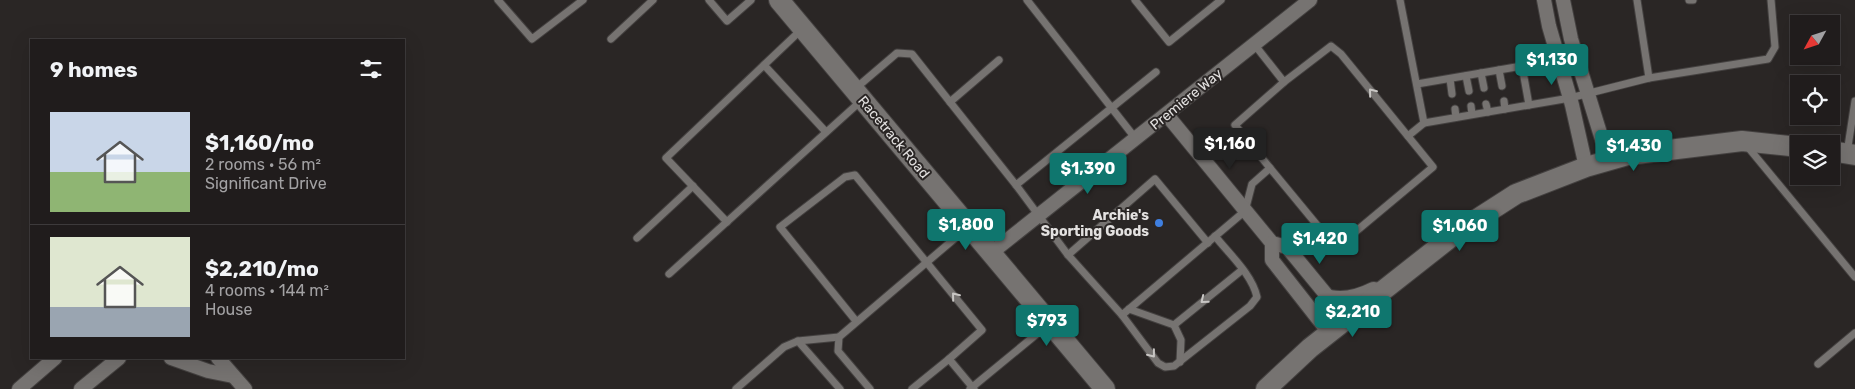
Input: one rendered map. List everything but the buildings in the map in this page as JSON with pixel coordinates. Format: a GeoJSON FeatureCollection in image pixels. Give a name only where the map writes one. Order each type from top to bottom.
{"type":"FeatureCollection","features":[{"type":"Feature","properties":{"kind":"main road","name":"Racetrack Road"},"geometry":{"type":"LineString","coordinates":[[779,0],[1105,389]]}},
{"type":"Feature","properties":{"kind":"main road"},"geometry":{"type":"LineString","coordinates":[[1266,387],[1310,348],[1460,230],[1516,194],[1608,159],[1628,155],[1742,141],[1790,146]]}},
{"type":"Feature","properties":{"kind":"main road"},"geometry":{"type":"LineString","coordinates":[[1330,300],[1340,302],[1360,298],[1387,287]]}},
{"type":"Feature","properties":{"kind":"street","name":"Premiere Way"},"geometry":{"type":"LineString","coordinates":[[991,253],[1136,140],[1310,0]]}},
{"type":"Feature","properties":{"kind":"street"},"geometry":{"type":"LineString","coordinates":[[1544,0],[1586,167]]}},
{"type":"Feature","properties":{"kind":"street"},"geometry":{"type":"LineString","coordinates":[[1563,0],[1571,40],[1608,159]]}},
{"type":"Feature","properties":{"kind":"street"},"geometry":{"type":"LineString","coordinates":[[1167,115],[1272,243],[1287,248],[1347,320]]}},
{"type":"Feature","properties":{"kind":"street"},"geometry":{"type":"LineString","coordinates":[[1272,243],[1272,260],[1330,334]]}},
{"type":"Feature","properties":{"kind":"street"},"geometry":{"type":"LineString","coordinates":[[19,389],[55,359]]}},
{"type":"Feature","properties":{"kind":"street"},"geometry":{"type":"LineString","coordinates":[[81,389],[118,359]]}},
{"type":"Feature","properties":{"kind":"street"},"geometry":{"type":"LineString","coordinates":[[174,359],[208,371],[233,376]]}},
{"type":"Feature","properties":{"kind":"street"},"geometry":{"type":"LineString","coordinates":[[219,359],[244,389]]}},
{"type":"Feature","properties":{"kind":"lane"},"geometry":{"type":"LineString","coordinates":[[498,0],[532,39],[583,0]]}},
{"type":"Feature","properties":{"kind":"lane"},"geometry":{"type":"LineString","coordinates":[[611,39],[653,0]]}},
{"type":"Feature","properties":{"kind":"lane"},"geometry":{"type":"LineString","coordinates":[[709,0],[727,21],[751,0]]}},
{"type":"Feature","properties":{"kind":"lane"},"geometry":{"type":"LineString","coordinates":[[1027,0],[1136,140]]}},
{"type":"Feature","properties":{"kind":"lane"},"geometry":{"type":"LineString","coordinates":[[1135,0],[1169,42],[1221,0]]}},
{"type":"Feature","properties":{"kind":"lane"},"geometry":{"type":"LineString","coordinates":[[1400,0],[1424,123]]}},
{"type":"Feature","properties":{"kind":"lane"},"geometry":{"type":"LineString","coordinates":[[1637,0],[1649,78]]}},
{"type":"Feature","properties":{"kind":"lane"},"geometry":{"type":"LineString","coordinates":[[1689,0],[1694,0]]}},
{"type":"Feature","properties":{"kind":"lane"},"geometry":{"type":"LineString","coordinates":[[1408,136],[1424,123],[1456,117],[1472,110],[1505,105],[1529,105],[1570,98],[1649,78],[1768,59],[1776,47],[1771,0]]}},
{"type":"Feature","properties":{"kind":"lane"},"geometry":{"type":"LineString","coordinates":[[727,222],[666,158],[803,29]]}},
{"type":"Feature","properties":{"kind":"lane"},"geometry":{"type":"LineString","coordinates":[[1254,44],[1284,82]]}},
{"type":"Feature","properties":{"kind":"lane"},"geometry":{"type":"LineString","coordinates":[[1331,46],[1341,54],[1408,136],[1433,167],[1336,248],[1235,125],[1284,82],[1331,46]]}},
{"type":"Feature","properties":{"kind":"lane"},"geometry":{"type":"LineString","coordinates":[[669,274],[826,132],[897,53],[912,54],[1016,185],[1068,255],[1122,316],[1158,362],[1165,367],[1174,366],[1180,362],[1250,306],[1257,297],[1255,290],[1242,270],[1215,236]]}},
{"type":"Feature","properties":{"kind":"lane"},"geometry":{"type":"LineString","coordinates":[[950,102],[999,60]]}},
{"type":"Feature","properties":{"kind":"lane"},"geometry":{"type":"LineString","coordinates":[[764,65],[826,132]]}},
{"type":"Feature","properties":{"kind":"lane"},"geometry":{"type":"LineString","coordinates":[[1417,84],[1522,66],[1529,105]]}},
{"type":"Feature","properties":{"kind":"lane"},"geometry":{"type":"LineString","coordinates":[[1499,70],[1502,86]]}},
{"type":"Feature","properties":{"kind":"lane"},"geometry":{"type":"LineString","coordinates":[[1016,185],[1156,72]]}},
{"type":"Feature","properties":{"kind":"lane"},"geometry":{"type":"LineString","coordinates":[[1481,73],[1484,88]]}},
{"type":"Feature","properties":{"kind":"lane"},"geometry":{"type":"LineString","coordinates":[[1466,76],[1468,91]]}},
{"type":"Feature","properties":{"kind":"lane"},"geometry":{"type":"LineString","coordinates":[[1450,78],[1452,94]]}},
{"type":"Feature","properties":{"kind":"lane"},"geometry":{"type":"LineString","coordinates":[[1844,153],[1855,101]]}},
{"type":"Feature","properties":{"kind":"lane"},"geometry":{"type":"LineString","coordinates":[[1455,109],[1456,117]]}},
{"type":"Feature","properties":{"kind":"lane"},"geometry":{"type":"LineString","coordinates":[[1742,141],[1855,277]]}},
{"type":"Feature","properties":{"kind":"lane"},"geometry":{"type":"LineString","coordinates":[[1122,316],[1245,211],[1252,184],[1270,168]]}},
{"type":"Feature","properties":{"kind":"lane"},"geometry":{"type":"LineString","coordinates":[[856,321],[780,227],[845,177],[855,175],[982,330],[912,389]]}},
{"type":"Feature","properties":{"kind":"lane"},"geometry":{"type":"LineString","coordinates":[[1068,255],[1155,179],[1208,243]]}},
{"type":"Feature","properties":{"kind":"lane"},"geometry":{"type":"LineString","coordinates":[[637,238],[693,186]]}},
{"type":"Feature","properties":{"kind":"lane"},"geometry":{"type":"LineString","coordinates":[[736,389],[784,347],[798,341],[839,337],[969,226]]}},
{"type":"Feature","properties":{"kind":"lane"},"geometry":{"type":"LineString","coordinates":[[1174,325],[1242,270]]}},
{"type":"Feature","properties":{"kind":"lane"},"geometry":{"type":"LineString","coordinates":[[1129,309],[1174,325],[1181,340],[1180,362]]}},
{"type":"Feature","properties":{"kind":"lane"},"geometry":{"type":"LineString","coordinates":[[949,359],[972,388],[1050,323]]}},
{"type":"Feature","properties":{"kind":"lane"},"geometry":{"type":"LineString","coordinates":[[1818,364],[1855,333]]}},
{"type":"Feature","properties":{"kind":"lane"},"geometry":{"type":"LineString","coordinates":[[839,337],[838,351],[870,389]]}},
{"type":"Feature","properties":{"kind":"lane"},"geometry":{"type":"LineString","coordinates":[[798,341],[840,389]]}},
{"type":"Feature","properties":{"kind":"place","name":"Archie's Sporting Goods"},"geometry":{"type":"Point","coordinates":[1159,223]}}]}
